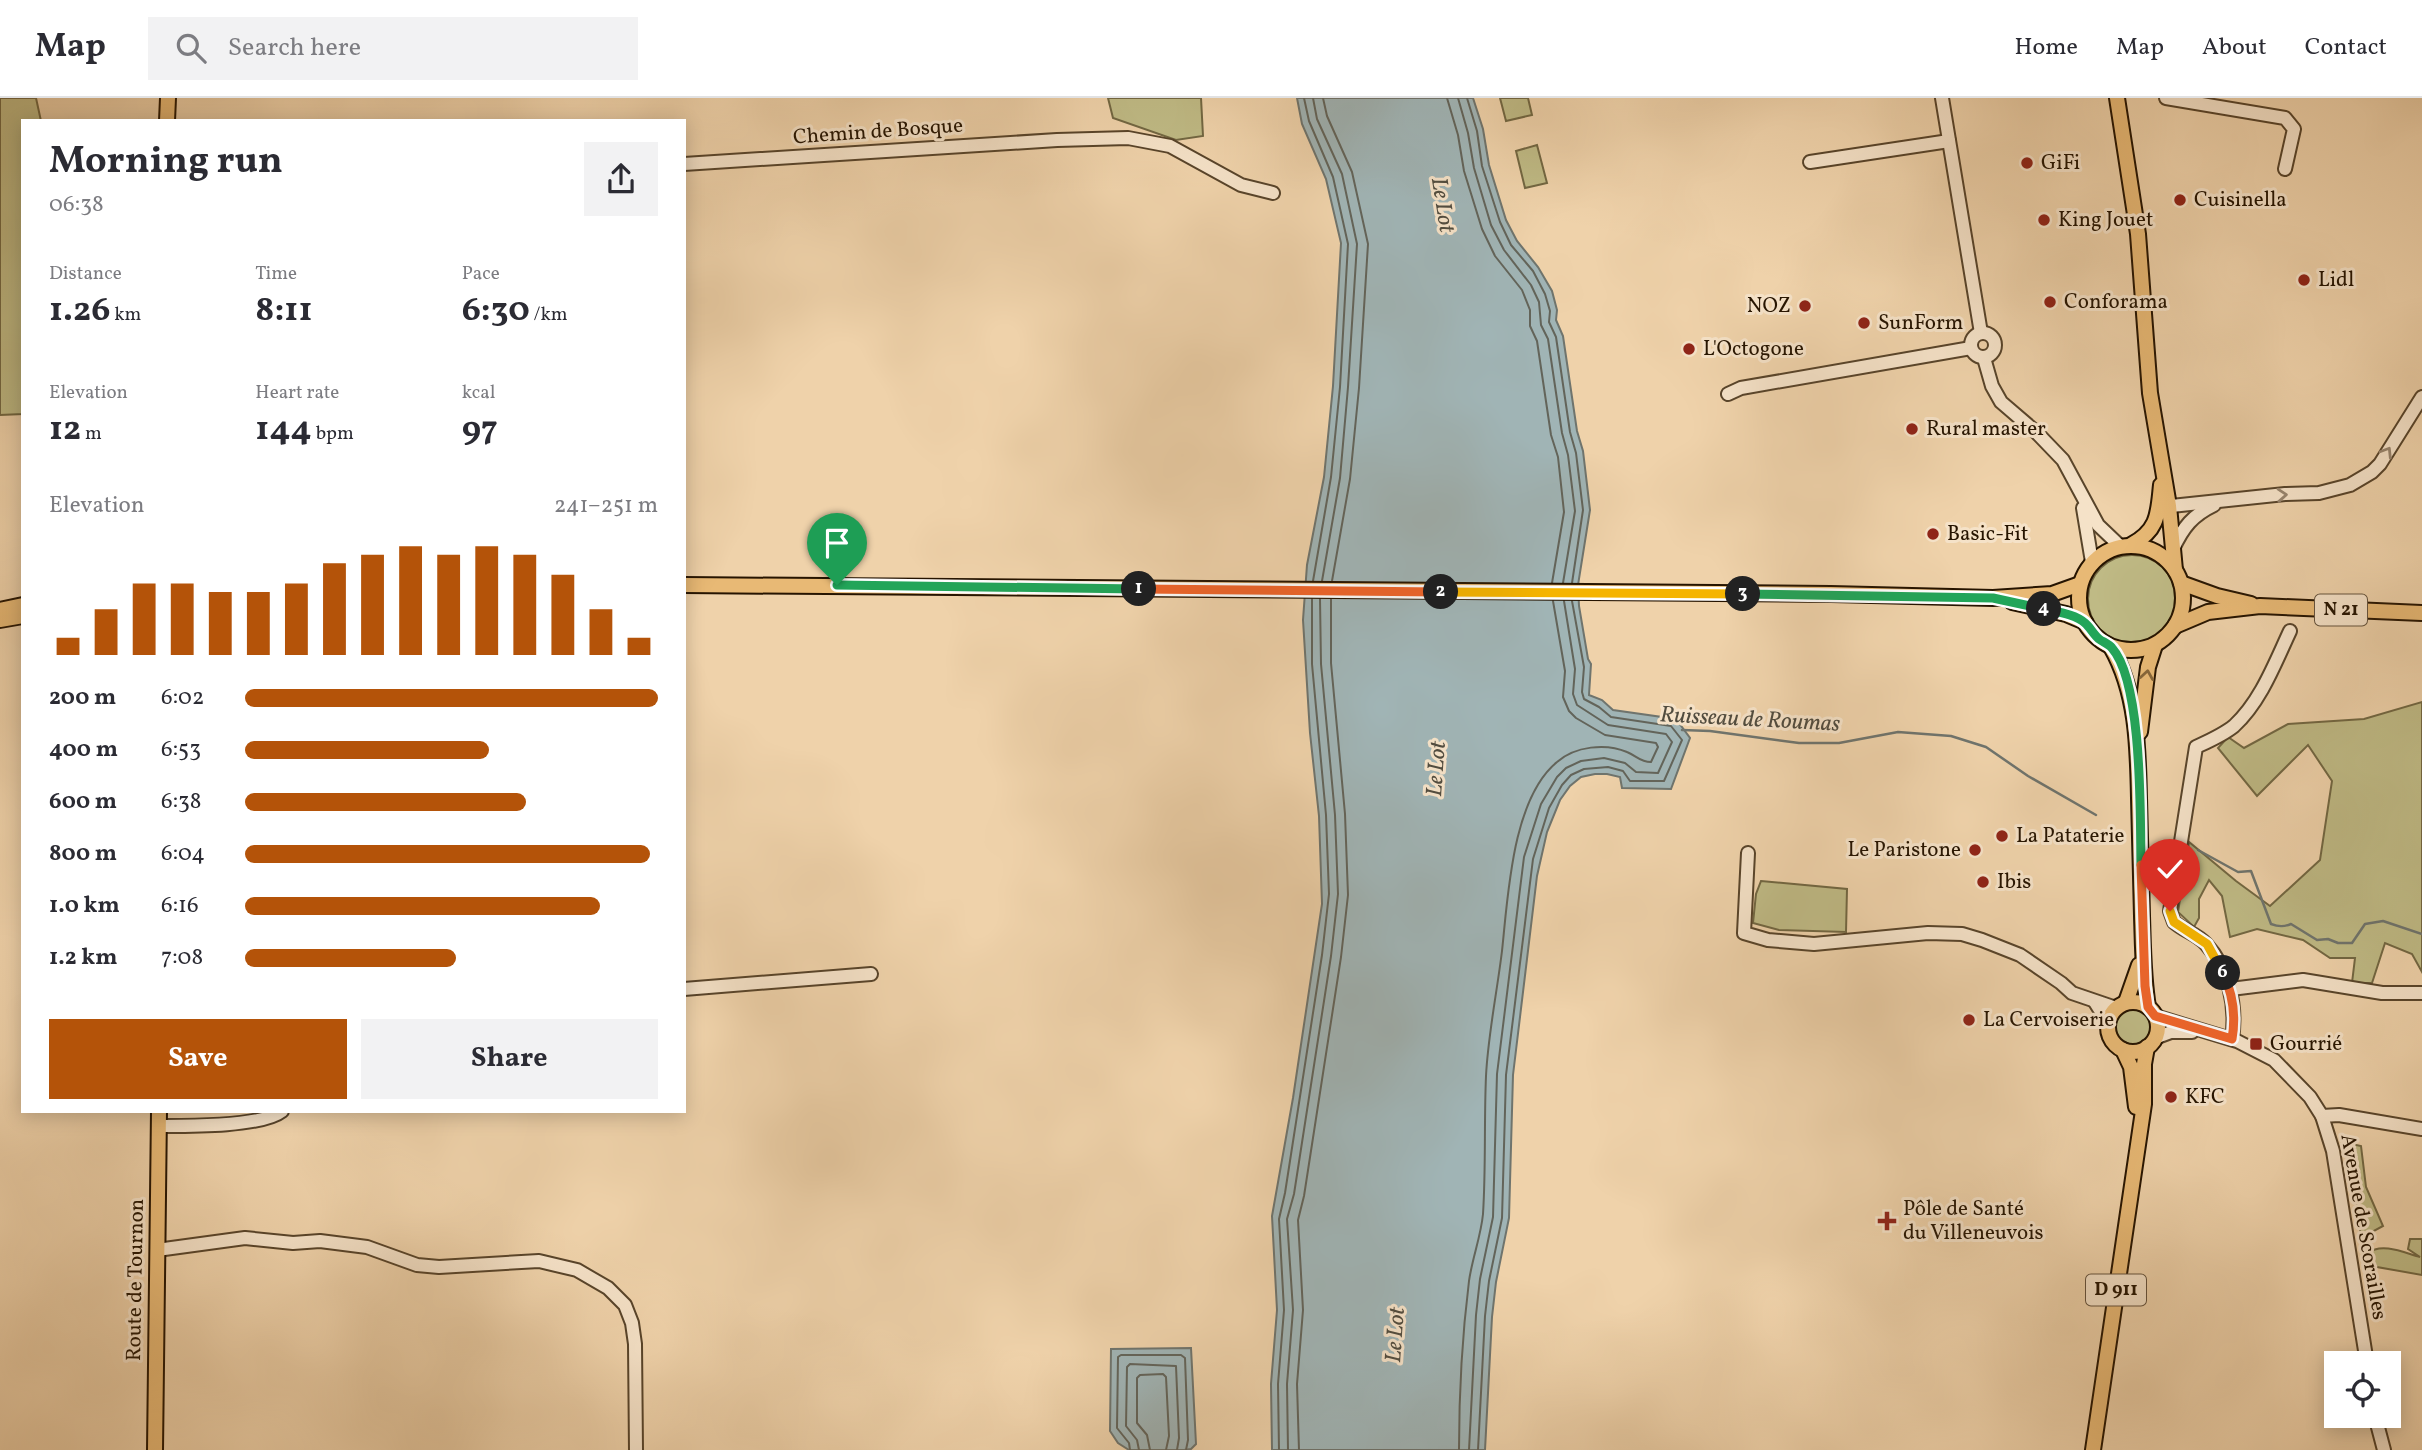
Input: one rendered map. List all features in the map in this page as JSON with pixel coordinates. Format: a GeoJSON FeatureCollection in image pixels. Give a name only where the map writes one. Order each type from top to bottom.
{"type":"FeatureCollection","features":[{"type":"Feature","properties":{"kind":"main road"},"geometry":{"type":"LineString","coordinates":[[167,119],[168,98]]}},
{"type":"Feature","properties":{"kind":"main road"},"geometry":{"type":"LineString","coordinates":[[2117,98],[2138,234],[2150,393],[2162,473],[2164,507],[2183,597],[2175,626],[2155,645],[2148,667],[2138,754]]}},
{"type":"Feature","properties":{"kind":"main road"},"geometry":{"type":"LineString","coordinates":[[2155,645],[2133,650],[2111,647],[2101,641],[2085,622],[2080,610],[2080,584],[2092,562],[2109,550],[2126,546],[2148,533],[2164,507]]}},
{"type":"Feature","properties":{"kind":"main road"},"geometry":{"type":"LineString","coordinates":[[2126,546],[2155,551],[2166,559],[2178,576]]}},
{"type":"Feature","properties":{"kind":"main road","name":"N 21"},"geometry":{"type":"LineString","coordinates":[[2178,576],[2217,596],[2260,606]]}},
{"type":"Feature","properties":{"kind":"main road"},"geometry":{"type":"LineString","coordinates":[[686,585],[1831,594],[1993,598],[2053,594],[2080,584]]}},
{"type":"Feature","properties":{"kind":"main road"},"geometry":{"type":"LineString","coordinates":[[1993,598],[2066,614],[2085,622]]}},
{"type":"Feature","properties":{"kind":"main road"},"geometry":{"type":"LineString","coordinates":[[0,610],[21,605]]}},
{"type":"Feature","properties":{"kind":"main road","name":"N 21"},"geometry":{"type":"LineString","coordinates":[[2175,626],[2208,612],[2260,606],[2422,613]]}},
{"type":"Feature","properties":{"kind":"main road"},"geometry":{"type":"LineString","coordinates":[[0,620],[21,616]]}},
{"type":"Feature","properties":{"kind":"main road"},"geometry":{"type":"LineString","coordinates":[[2111,647],[2122,665],[2129,687],[2138,754],[2145,986],[2158,1028],[2151,1042],[2132,1052],[2123,1050],[2112,1041],[2108,1023],[2134,985],[2143,947]]}},
{"type":"Feature","properties":{"kind":"main road"},"geometry":{"type":"LineString","coordinates":[[2121,1005],[2138,1002],[2152,1012]]}},
{"type":"Feature","properties":{"kind":"main road","name":"D 911"},"geometry":{"type":"LineString","coordinates":[[2093,1450],[2144,1104],[2144,1064],[2151,1042]]}},
{"type":"Feature","properties":{"kind":"main road","name":"D 911"},"geometry":{"type":"LineString","coordinates":[[2123,1050],[2131,1066],[2139,1129]]}},
{"type":"Feature","properties":{"kind":"main road","name":"Route de Tournon"},"geometry":{"type":"LineString","coordinates":[[155,1450],[159,1119]]}},
{"type":"Feature","properties":{"kind":"street"},"geometry":{"type":"LineString","coordinates":[[1942,98],[1981,333]]}},
{"type":"Feature","properties":{"kind":"street"},"geometry":{"type":"LineString","coordinates":[[2166,98],[2285,118],[2294,129],[2286,169]]}},
{"type":"Feature","properties":{"kind":"street","name":"Chemin de Bosque"},"geometry":{"type":"LineString","coordinates":[[686,164],[1057,140],[1128,138],[1170,146],[1241,185],[1273,193]]}},
{"type":"Feature","properties":{"kind":"street"},"geometry":{"type":"LineString","coordinates":[[1810,162],[1950,141]]}},
{"type":"Feature","properties":{"kind":"street"},"geometry":{"type":"LineString","coordinates":[[1981,333],[1992,337],[1996,344],[1992,355],[1984,358],[1971,348],[1974,337],[1981,333]]}},
{"type":"Feature","properties":{"kind":"street"},"geometry":{"type":"LineString","coordinates":[[1728,394],[1741,388],[1971,348]]}},
{"type":"Feature","properties":{"kind":"street"},"geometry":{"type":"LineString","coordinates":[[1984,358],[1992,386],[2001,402],[2063,460],[2098,525],[2126,546]]}},
{"type":"Feature","properties":{"kind":"street"},"geometry":{"type":"LineString","coordinates":[[2164,507],[2337,490],[2360,479],[2380,464],[2422,397]]}},
{"type":"Feature","properties":{"kind":"street"},"geometry":{"type":"LineString","coordinates":[[2081,497],[2092,562]]}},
{"type":"Feature","properties":{"kind":"street"},"geometry":{"type":"LineString","coordinates":[[2173,549],[2181,531],[2193,516],[2228,500]]}},
{"type":"Feature","properties":{"kind":"street"},"geometry":{"type":"LineString","coordinates":[[2232,1039],[2234,1015],[2231,989],[2207,944],[2174,922],[2170,911],[2196,747],[2234,726],[2247,712],[2290,631]]}},
{"type":"Feature","properties":{"kind":"street"},"geometry":{"type":"LineString","coordinates":[[1748,853],[1744,933],[1768,940],[1814,944],[1916,934],[1962,934],[2020,955],[2072,993],[2095,1002],[2121,1005]]}},
{"type":"Feature","properties":{"kind":"street"},"geometry":{"type":"LineString","coordinates":[[686,989],[871,974]]}},
{"type":"Feature","properties":{"kind":"street"},"geometry":{"type":"LineString","coordinates":[[2231,989],[2303,980],[2382,993],[2422,993]]}},
{"type":"Feature","properties":{"kind":"street"},"geometry":{"type":"LineString","coordinates":[[2095,1002],[2108,1023]]}},
{"type":"Feature","properties":{"kind":"street","name":"Avenue de Scorailles"},"geometry":{"type":"LineString","coordinates":[[2152,1012],[2210,1034],[2232,1039],[2274,1060],[2303,1089],[2322,1116],[2333,1151],[2365,1351]]}},
{"type":"Feature","properties":{"kind":"street","name":"Avenue de Scorailles"},"geometry":{"type":"LineString","coordinates":[[2151,1042],[2171,1032],[2210,1034]]}},
{"type":"Feature","properties":{"kind":"street"},"geometry":{"type":"LineString","coordinates":[[159,1119],[189,1126],[269,1119],[279,1113]]}},
{"type":"Feature","properties":{"kind":"street"},"geometry":{"type":"LineString","coordinates":[[2322,1116],[2339,1115],[2422,1129]]}},
{"type":"Feature","properties":{"kind":"street"},"geometry":{"type":"LineString","coordinates":[[157,1250],[246,1238],[293,1243],[320,1241],[367,1247],[417,1265],[439,1267],[539,1261],[577,1270],[608,1288],[625,1305],[632,1323],[635,1344],[636,1450]]}},
{"type":"Feature","properties":{"kind":"street"},"geometry":{"type":"LineString","coordinates":[[2378,1428],[2384,1450]]}},
{"type":"Feature","properties":{"kind":"shaded area"},"geometry":{"type":"Polygon","coordinates":[[[0,98],[36,98],[41,119],[21,119],[21,414],[0,415],[0,98]]]}},
{"type":"Feature","properties":{"kind":"shaded area"},"geometry":{"type":"Polygon","coordinates":[[[1108,98],[1201,98],[1203,136],[1176,140],[1113,118],[1108,98]]]}},
{"type":"Feature","properties":{"kind":"shaded area"},"geometry":{"type":"Polygon","coordinates":[[[1500,98],[1528,98],[1532,115],[1506,121],[1500,98]]]}},
{"type":"Feature","properties":{"kind":"shaded area"},"geometry":{"type":"Polygon","coordinates":[[[1537,145],[1547,183],[1525,188],[1516,151],[1537,145]]]}},
{"type":"Feature","properties":{"kind":"shaded area"},"geometry":{"type":"Polygon","coordinates":[[[2132,555],[2149,558],[2163,568],[2173,582],[2176,599],[2173,616],[2163,630],[2149,640],[2132,643],[2115,640],[2101,630],[2091,616],[2088,599],[2091,582],[2101,568],[2115,558],[2132,555]]]}},
{"type":"Feature","properties":{"kind":"shaded area"},"geometry":{"type":"Polygon","coordinates":[[[2422,702],[2422,972],[2412,954],[2385,943],[2372,983],[2352,983],[2355,958],[2330,958],[2303,940],[2257,929],[2230,937],[2222,896],[2209,880],[2199,899],[2199,918],[2194,927],[2178,912],[2189,842],[2270,906],[2320,860],[2332,781],[2308,745],[2257,796],[2218,748],[2228,737],[2244,748],[2288,724],[2364,719],[2422,702]]]}},
{"type":"Feature","properties":{"kind":"shaded area"},"geometry":{"type":"Polygon","coordinates":[[[1761,881],[1847,889],[1846,932],[1779,930],[1753,923],[1756,894],[1761,881]]]}},
{"type":"Feature","properties":{"kind":"shaded area"},"geometry":{"type":"Polygon","coordinates":[[[2132,1007],[2145,1013],[2151,1026],[2145,1039],[2132,1045],[2119,1039],[2113,1026],[2119,1013],[2132,1007]]]}},
{"type":"Feature","properties":{"kind":"shaded area"},"geometry":{"type":"Polygon","coordinates":[[[2347,1143],[2361,1146],[2366,1187],[2383,1226],[2361,1238],[2352,1165],[2347,1143]]]}},
{"type":"Feature","properties":{"kind":"shaded area"},"geometry":{"type":"Polygon","coordinates":[[[2410,1239],[2422,1239],[2422,1275],[2377,1267],[2368,1253],[2387,1248],[2420,1257],[2408,1249],[2410,1239]]]}},
{"type":"Feature","properties":{"kind":"water","name":"Le Lot"},"geometry":{"type":"Polygon","coordinates":[[[1297,98],[1473,98],[1506,220],[1517,241],[1538,267],[1552,291],[1557,310],[1556,320],[1563,336],[1577,431],[1583,451],[1590,510],[1578,585],[1579,606],[1591,664],[1589,695],[1602,700],[1613,710],[1676,719],[1690,738],[1671,789],[1622,788],[1620,777],[1607,774],[1581,777],[1560,800],[1547,832],[1537,876],[1513,1075],[1509,1218],[1492,1317],[1485,1450],[1272,1450],[1271,1384],[1277,1310],[1272,1216],[1322,904],[1319,816],[1310,733],[1303,620],[1307,565],[1324,477],[1333,386],[1341,243],[1326,179],[1302,124],[1297,98]]]}},
{"type":"Feature","properties":{"kind":"water"},"geometry":{"type":"Polygon","coordinates":[[[1191,1348],[1196,1444],[1191,1449],[1184,1450],[1129,1450],[1118,1443],[1110,1431],[1111,1349],[1191,1348]]]}},
{"type":"Feature","properties":{"kind":"waterway","name":"Ruisseau de Roumas"},"geometry":{"type":"LineString","coordinates":[[1682,730],[1799,743],[1839,743],[1898,732],[1951,736],[1986,747],[2028,776],[2096,815]]}},
{"type":"Feature","properties":{"kind":"waterway","name":"Ruisseau de Roumas"},"geometry":{"type":"LineString","coordinates":[[2198,850],[2238,872],[2251,871],[2271,924],[2291,924],[2317,940],[2328,939],[2338,943],[2352,943],[2365,924],[2383,921],[2422,934]]}},
{"type":"Feature","properties":{"kind":"place","name":"GiFi"},"geometry":{"type":"Point","coordinates":[2027,163]}},
{"type":"Feature","properties":{"kind":"place","name":"Cuisinella"},"geometry":{"type":"Point","coordinates":[2180,200]}},
{"type":"Feature","properties":{"kind":"place","name":"King Jouet"},"geometry":{"type":"Point","coordinates":[2044,220]}},
{"type":"Feature","properties":{"kind":"place","name":"Lidl"},"geometry":{"type":"Point","coordinates":[2304,280]}},
{"type":"Feature","properties":{"kind":"place","name":"Conforama"},"geometry":{"type":"Point","coordinates":[2050,302]}},
{"type":"Feature","properties":{"kind":"place","name":"NOZ"},"geometry":{"type":"Point","coordinates":[1805,306]}},
{"type":"Feature","properties":{"kind":"place","name":"SunForm"},"geometry":{"type":"Point","coordinates":[1864,323]}},
{"type":"Feature","properties":{"kind":"place","name":"L'Octogone"},"geometry":{"type":"Point","coordinates":[1689,349]}},
{"type":"Feature","properties":{"kind":"place","name":"Rural master"},"geometry":{"type":"Point","coordinates":[1912,429]}},
{"type":"Feature","properties":{"kind":"place","name":"Basic-Fit"},"geometry":{"type":"Point","coordinates":[1933,534]}},
{"type":"Feature","properties":{"kind":"place","name":"La Pataterie"},"geometry":{"type":"Point","coordinates":[2002,836]}},
{"type":"Feature","properties":{"kind":"place","name":"Le Paristone"},"geometry":{"type":"Point","coordinates":[1975,850]}},
{"type":"Feature","properties":{"kind":"place","name":"Ibis"},"geometry":{"type":"Point","coordinates":[1983,882]}},
{"type":"Feature","properties":{"kind":"place","name":"La Cervoiserie"},"geometry":{"type":"Point","coordinates":[1969,1020]}},
{"type":"Feature","properties":{"kind":"place","name":"Gourrié"},"geometry":{"type":"Point","coordinates":[2256,1044]}},
{"type":"Feature","properties":{"kind":"place","name":"KFC"},"geometry":{"type":"Point","coordinates":[2171,1097]}},
{"type":"Feature","properties":{"kind":"place","name":"Pôle de Santé du Villeneuvois"},"geometry":{"type":"Point","coordinates":[1887,1221]}},
{"type":"Feature","properties":{"kind":"route"},"geometry":{"type":"LineString","coordinates":[[837,585],[1831,594],[1993,598],[2066,614],[2085,622],[2101,641],[2111,647],[2122,665],[2129,687],[2138,754],[2145,986],[2148,1007],[2155,1016],[2232,1039],[2234,1015],[2231,989],[2217,960],[2207,944],[2174,922],[2170,911]]}}]}
